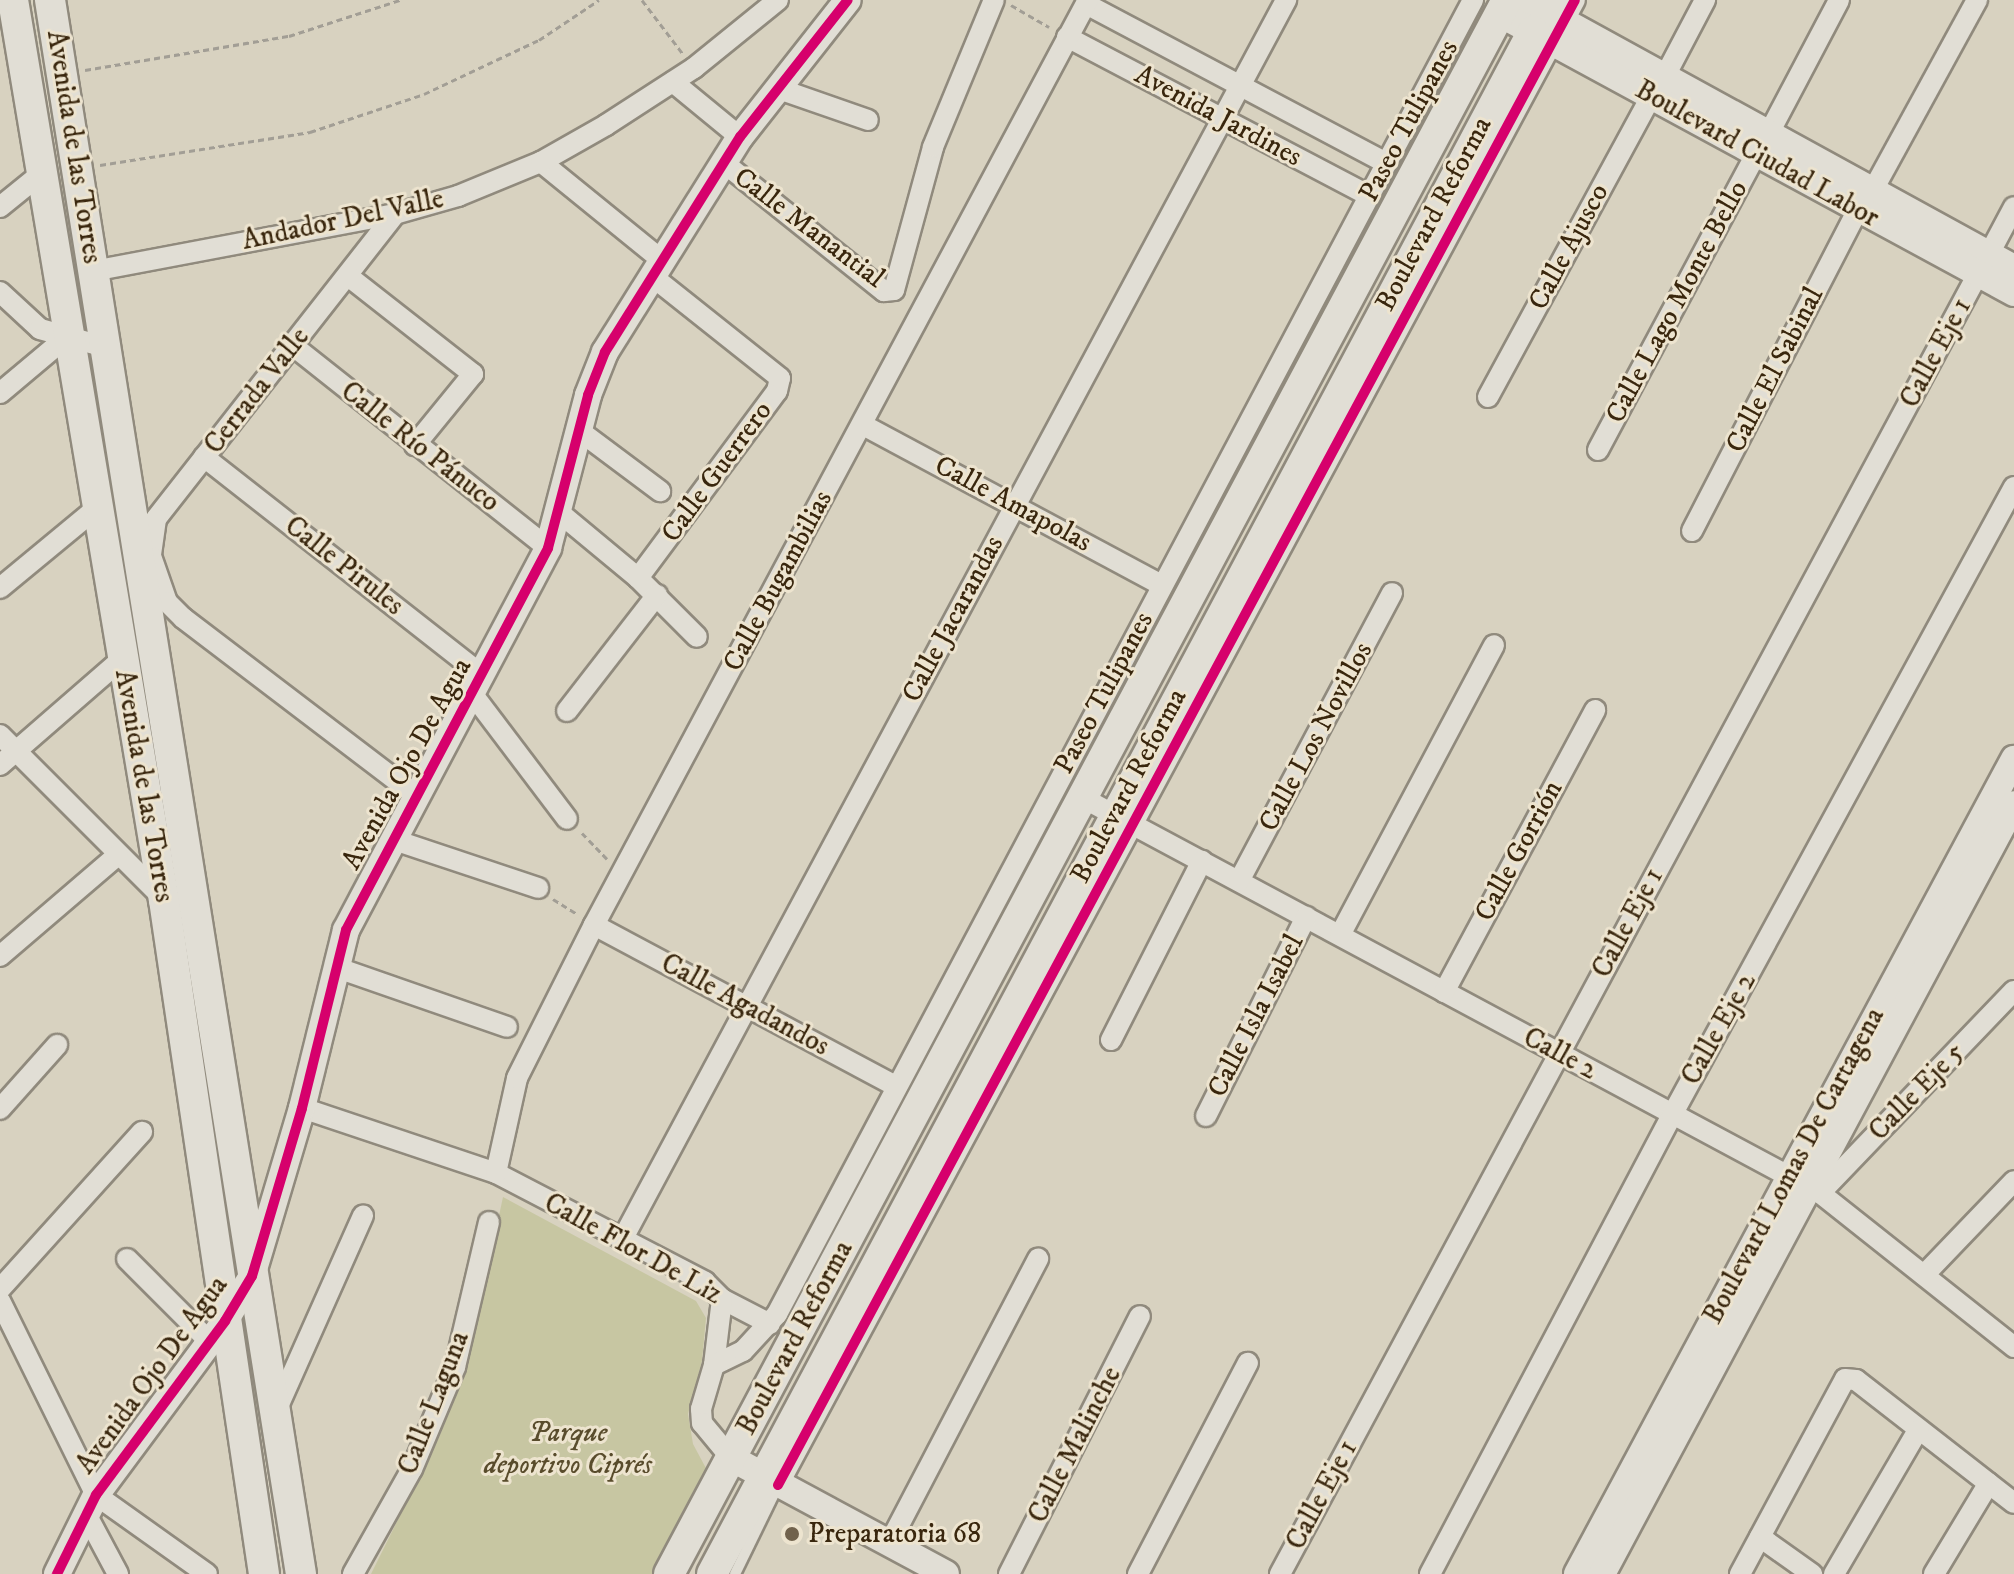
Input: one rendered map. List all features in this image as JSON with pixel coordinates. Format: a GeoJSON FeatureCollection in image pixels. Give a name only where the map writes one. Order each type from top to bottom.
{"type":"FeatureCollection","features":[{"type":"Feature","properties":{"kind":"main road","name":"Avenida de las Torres"},"geometry":{"type":"LineString","coordinates":[[50,0],[301,1574]]}},
{"type":"Feature","properties":{"kind":"main road","name":"Avenida de las Torres"},"geometry":{"type":"LineString","coordinates":[[9,13],[42,173],[164,900],[217,1331],[264,1574]]}},
{"type":"Feature","properties":{"kind":"main road","name":"Boulevard Reforma"},"geometry":{"type":"LineString","coordinates":[[669,1574],[1083,798],[1539,13]]}},
{"type":"Feature","properties":{"kind":"main road","name":"Boulevard Reforma"},"geometry":{"type":"LineString","coordinates":[[712,1574],[770,1481],[1123,818],[1539,13]]}},
{"type":"Feature","properties":{"kind":"street","name":"Andador Del Valle"},"geometry":{"type":"LineString","coordinates":[[93,271],[395,214],[541,162],[694,68],[778,0]]}},
{"type":"Feature","properties":{"kind":"street","name":"Avenida Ojo De Agua"},"geometry":{"type":"LineString","coordinates":[[57,1574],[91,1504],[217,1331],[252,1276],[302,1108],[335,967],[360,899],[479,686],[548,548],[561,514],[588,395],[605,352],[740,137],[848,0]]}},
{"type":"Feature","properties":{"kind":"street","name":"Calle Manantial"},"geometry":{"type":"LineString","coordinates":[[724,163],[884,291],[894,290],[933,147],[994,0]]}},
{"type":"Feature","properties":{"kind":"street","name":"Calle Jacarandas"},"geometry":{"type":"LineString","coordinates":[[622,1240],[1286,0]]}},
{"type":"Feature","properties":{"kind":"street","name":"Paseo Tulipanes"},"geometry":{"type":"LineString","coordinates":[[714,1365],[743,1351],[770,1324],[1473,0]]}},
{"type":"Feature","properties":{"kind":"street","name":"Calle Ajusco"},"geometry":{"type":"LineString","coordinates":[[1488,397],[1705,0]]}},
{"type":"Feature","properties":{"kind":"street","name":"Calle Lago Monte Bello"},"geometry":{"type":"LineString","coordinates":[[1598,450],[1839,0]]}},
{"type":"Feature","properties":{"kind":"street","name":"Calle El Sabinal"},"geometry":{"type":"LineString","coordinates":[[1692,531],[1866,200],[1977,0]]}},
{"type":"Feature","properties":{"kind":"street","name":"Calle Bugambilias"},"geometry":{"type":"LineString","coordinates":[[496,1173],[517,1078],[594,925],[1087,2]]}},
{"type":"Feature","properties":{"kind":"street","name":"Avenida Jardines"},"geometry":{"type":"LineString","coordinates":[[1087,2],[1386,163]]}},
{"type":"Feature","properties":{"kind":"street","name":"Boulevard Ciudad Labor"},"geometry":{"type":"LineString","coordinates":[[1539,13],[1658,86],[1984,264],[2014,293]]}},
{"type":"Feature","properties":{"kind":"street","name":"Avenida Jardines"},"geometry":{"type":"LineString","coordinates":[[1067,37],[1368,195]]}},
{"type":"Feature","properties":{"kind":"street","name":"Calle Manantial"},"geometry":{"type":"LineString","coordinates":[[673,82],[740,137]]}},
{"type":"Feature","properties":{"kind":"street"},"geometry":{"type":"LineString","coordinates":[[779,89],[868,120]]}},
{"type":"Feature","properties":{"kind":"street"},"geometry":{"type":"LineString","coordinates":[[541,162],[659,270]]}},
{"type":"Feature","properties":{"kind":"street"},"geometry":{"type":"LineString","coordinates":[[0,207],[42,173]]}},
{"type":"Feature","properties":{"kind":"street","name":"Calle Eje 1"},"geometry":{"type":"LineString","coordinates":[[1280,1574],[2014,207]]}},
{"type":"Feature","properties":{"kind":"street","name":"Cerrada Valle"},"geometry":{"type":"LineString","coordinates":[[395,214],[156,519],[150,536],[156,579],[183,618],[417,796]]}},
{"type":"Feature","properties":{"kind":"street","name":"Boulevard Ciudad Labor"},"geometry":{"type":"LineString","coordinates":[[1984,264],[2014,268]]}},
{"type":"Feature","properties":{"kind":"street","name":"Calle Guerrero"},"geometry":{"type":"LineString","coordinates":[[638,578],[777,391],[780,378],[659,270]]}},
{"type":"Feature","properties":{"kind":"street"},"geometry":{"type":"LineString","coordinates":[[348,276],[473,374],[415,445]]}},
{"type":"Feature","properties":{"kind":"street"},"geometry":{"type":"LineString","coordinates":[[0,292],[31,324],[105,347]]}},
{"type":"Feature","properties":{"kind":"street"},"geometry":{"type":"LineString","coordinates":[[0,393],[69,335]]}},
{"type":"Feature","properties":{"kind":"street","name":"Calle Río Pánuco"},"geometry":{"type":"LineString","coordinates":[[292,345],[548,548]]}},
{"type":"Feature","properties":{"kind":"street","name":"Calle Amapolas"},"geometry":{"type":"LineString","coordinates":[[863,425],[1162,585]]}},
{"type":"Feature","properties":{"kind":"street"},"geometry":{"type":"LineString","coordinates":[[581,432],[660,491]]}},
{"type":"Feature","properties":{"kind":"street","name":"Calle Pirules"},"geometry":{"type":"LineString","coordinates":[[204,457],[479,686],[567,819]]}},
{"type":"Feature","properties":{"kind":"street","name":"Calle Eje 2"},"geometry":{"type":"LineString","coordinates":[[1430,1574],[1672,1115],[2014,487]]}},
{"type":"Feature","properties":{"kind":"street"},"geometry":{"type":"LineString","coordinates":[[0,588],[98,507]]}},
{"type":"Feature","properties":{"kind":"street"},"geometry":{"type":"LineString","coordinates":[[561,514],[657,595],[697,637]]}},
{"type":"Feature","properties":{"kind":"street","name":"Calle Los Novillos"},"geometry":{"type":"LineString","coordinates":[[1239,881],[1392,593]]}},
{"type":"Feature","properties":{"kind":"street"},"geometry":{"type":"LineString","coordinates":[[567,711],[657,595]]}},
{"type":"Feature","properties":{"kind":"street"},"geometry":{"type":"LineString","coordinates":[[1340,935],[1494,645]]}},
{"type":"Feature","properties":{"kind":"street"},"geometry":{"type":"LineString","coordinates":[[8,758],[123,658]]}},
{"type":"Feature","properties":{"kind":"street","name":"Calle Gorrión"},"geometry":{"type":"LineString","coordinates":[[1444,992],[1595,710]]}},
{"type":"Feature","properties":{"kind":"street"},"geometry":{"type":"LineString","coordinates":[[0,735],[8,758],[198,929]]}},
{"type":"Feature","properties":{"kind":"street","name":"Boulevard Lomas De Cartagena"},"geometry":{"type":"LineString","coordinates":[[1805,1186],[2014,759]]}},
{"type":"Feature","properties":{"kind":"street","name":"Calle 2"},"geometry":{"type":"LineString","coordinates":[[1083,798],[1805,1186],[2014,1347]]}},
{"type":"Feature","properties":{"kind":"street","name":"Boulevard Lomas De Cartagena"},"geometry":{"type":"LineString","coordinates":[[1577,1574],[1609,1538],[2014,804]]}},
{"type":"Feature","properties":{"kind":"street"},"geometry":{"type":"LineString","coordinates":[[394,840],[538,888]]}},
{"type":"Feature","properties":{"kind":"street"},"geometry":{"type":"LineString","coordinates":[[0,956],[118,855]]}},
{"type":"Feature","properties":{"kind":"street"},"geometry":{"type":"LineString","coordinates":[[1111,1040],[1202,861]]}},
{"type":"Feature","properties":{"kind":"street","name":"Calle Isla Isabel"},"geometry":{"type":"LineString","coordinates":[[1206,1116],[1306,917]]}},
{"type":"Feature","properties":{"kind":"street","name":"Calle Agadandos"},"geometry":{"type":"LineString","coordinates":[[594,925],[896,1086]]}},
{"type":"Feature","properties":{"kind":"street"},"geometry":{"type":"LineString","coordinates":[[335,967],[507,1027]]}},
{"type":"Feature","properties":{"kind":"street","name":"Calle Eje 5"},"geometry":{"type":"LineString","coordinates":[[1805,1186],[2014,991]]}},
{"type":"Feature","properties":{"kind":"street"},"geometry":{"type":"LineString","coordinates":[[0,1109],[57,1045]]}},
{"type":"Feature","properties":{"kind":"street","name":"Calle Flor De Liz"},"geometry":{"type":"LineString","coordinates":[[302,1108],[496,1173],[705,1282],[722,1299],[770,1324]]}},
{"type":"Feature","properties":{"kind":"street"},"geometry":{"type":"LineString","coordinates":[[0,1289],[142,1132]]}},
{"type":"Feature","properties":{"kind":"street"},"geometry":{"type":"LineString","coordinates":[[1924,1275],[2014,1181]]}},
{"type":"Feature","properties":{"kind":"street"},"geometry":{"type":"LineString","coordinates":[[274,1414],[363,1216]]}},
{"type":"Feature","properties":{"kind":"street","name":"Calle Laguna"},"geometry":{"type":"LineString","coordinates":[[353,1574],[412,1469],[455,1367],[489,1222]]}},
{"type":"Feature","properties":{"kind":"street"},"geometry":{"type":"LineString","coordinates":[[127,1259],[217,1331]]}},
{"type":"Feature","properties":{"kind":"street"},"geometry":{"type":"LineString","coordinates":[[889,1544],[1038,1259]]}},
{"type":"Feature","properties":{"kind":"street"},"geometry":{"type":"LineString","coordinates":[[722,1299],[714,1365],[701,1409],[702,1423],[731,1458],[946,1574]]}},
{"type":"Feature","properties":{"kind":"street"},"geometry":{"type":"LineString","coordinates":[[0,1301],[91,1504],[118,1574]]}},
{"type":"Feature","properties":{"kind":"street","name":"Calle Malinche"},"geometry":{"type":"LineString","coordinates":[[1009,1574],[1140,1316]]}},
{"type":"Feature","properties":{"kind":"street"},"geometry":{"type":"LineString","coordinates":[[1138,1574],[1248,1363]]}},
{"type":"Feature","properties":{"kind":"street"},"geometry":{"type":"LineString","coordinates":[[1740,1574],[1845,1379],[1856,1380],[2014,1503]]}},
{"type":"Feature","properties":{"kind":"street"},"geometry":{"type":"LineString","coordinates":[[1834,1574],[1918,1430]]}},
{"type":"Feature","properties":{"kind":"street"},"geometry":{"type":"LineString","coordinates":[[1934,1574],[1989,1483]]}},
{"type":"Feature","properties":{"kind":"street"},"geometry":{"type":"LineString","coordinates":[[91,1504],[207,1574]]}},
{"type":"Feature","properties":{"kind":"street"},"geometry":{"type":"LineString","coordinates":[[1760,1537],[1812,1574]]}},
{"type":"Feature","properties":{"kind":"street","name":"Boulevard Lomas De Cartagena"},"geometry":{"type":"LineString","coordinates":[[1602,1574],[1609,1538]]}},
{"type":"Feature","properties":{"kind":"lane"},"geometry":{"type":"LineString","coordinates":[[735,1574],[770,1481]]}},
{"type":"Feature","properties":{"kind":"path"},"geometry":{"type":"LineString","coordinates":[[62,74],[289,36],[400,0]]}},
{"type":"Feature","properties":{"kind":"path"},"geometry":{"type":"LineString","coordinates":[[77,169],[310,132],[424,94],[539,40],[599,0]]}},
{"type":"Feature","properties":{"kind":"path"},"geometry":{"type":"LineString","coordinates":[[642,0],[694,68]]}},
{"type":"Feature","properties":{"kind":"path"},"geometry":{"type":"LineString","coordinates":[[1002,0],[1067,37]]}},
{"type":"Feature","properties":{"kind":"path"},"geometry":{"type":"LineString","coordinates":[[567,819],[621,874]]}},
{"type":"Feature","properties":{"kind":"path"},"geometry":{"type":"LineString","coordinates":[[538,888],[594,925]]}},
{"type":"Feature","properties":{"kind":"green space","name":"Parque deportivo Ciprés"},"geometry":{"type":"Polygon","coordinates":[[[503,1197],[696,1301],[706,1318],[702,1361],[688,1414],[693,1444],[708,1472],[655,1574],[371,1574],[440,1435],[469,1356],[503,1197]]]}},
{"type":"Feature","properties":{"kind":"cycle path"},"geometry":{"type":"LineString","coordinates":[[57,1574],[96,1495],[225,1321],[252,1276],[302,1108],[346,930],[548,548],[588,395],[605,352],[740,137],[848,0]]}},
{"type":"Feature","properties":{"kind":"cycle path"},"geometry":{"type":"LineString","coordinates":[[778,1485],[1575,0]]}},
{"type":"Feature","properties":{"kind":"place","name":"Preparatoria 68"},"geometry":{"type":"Point","coordinates":[792,1534]}}]}
